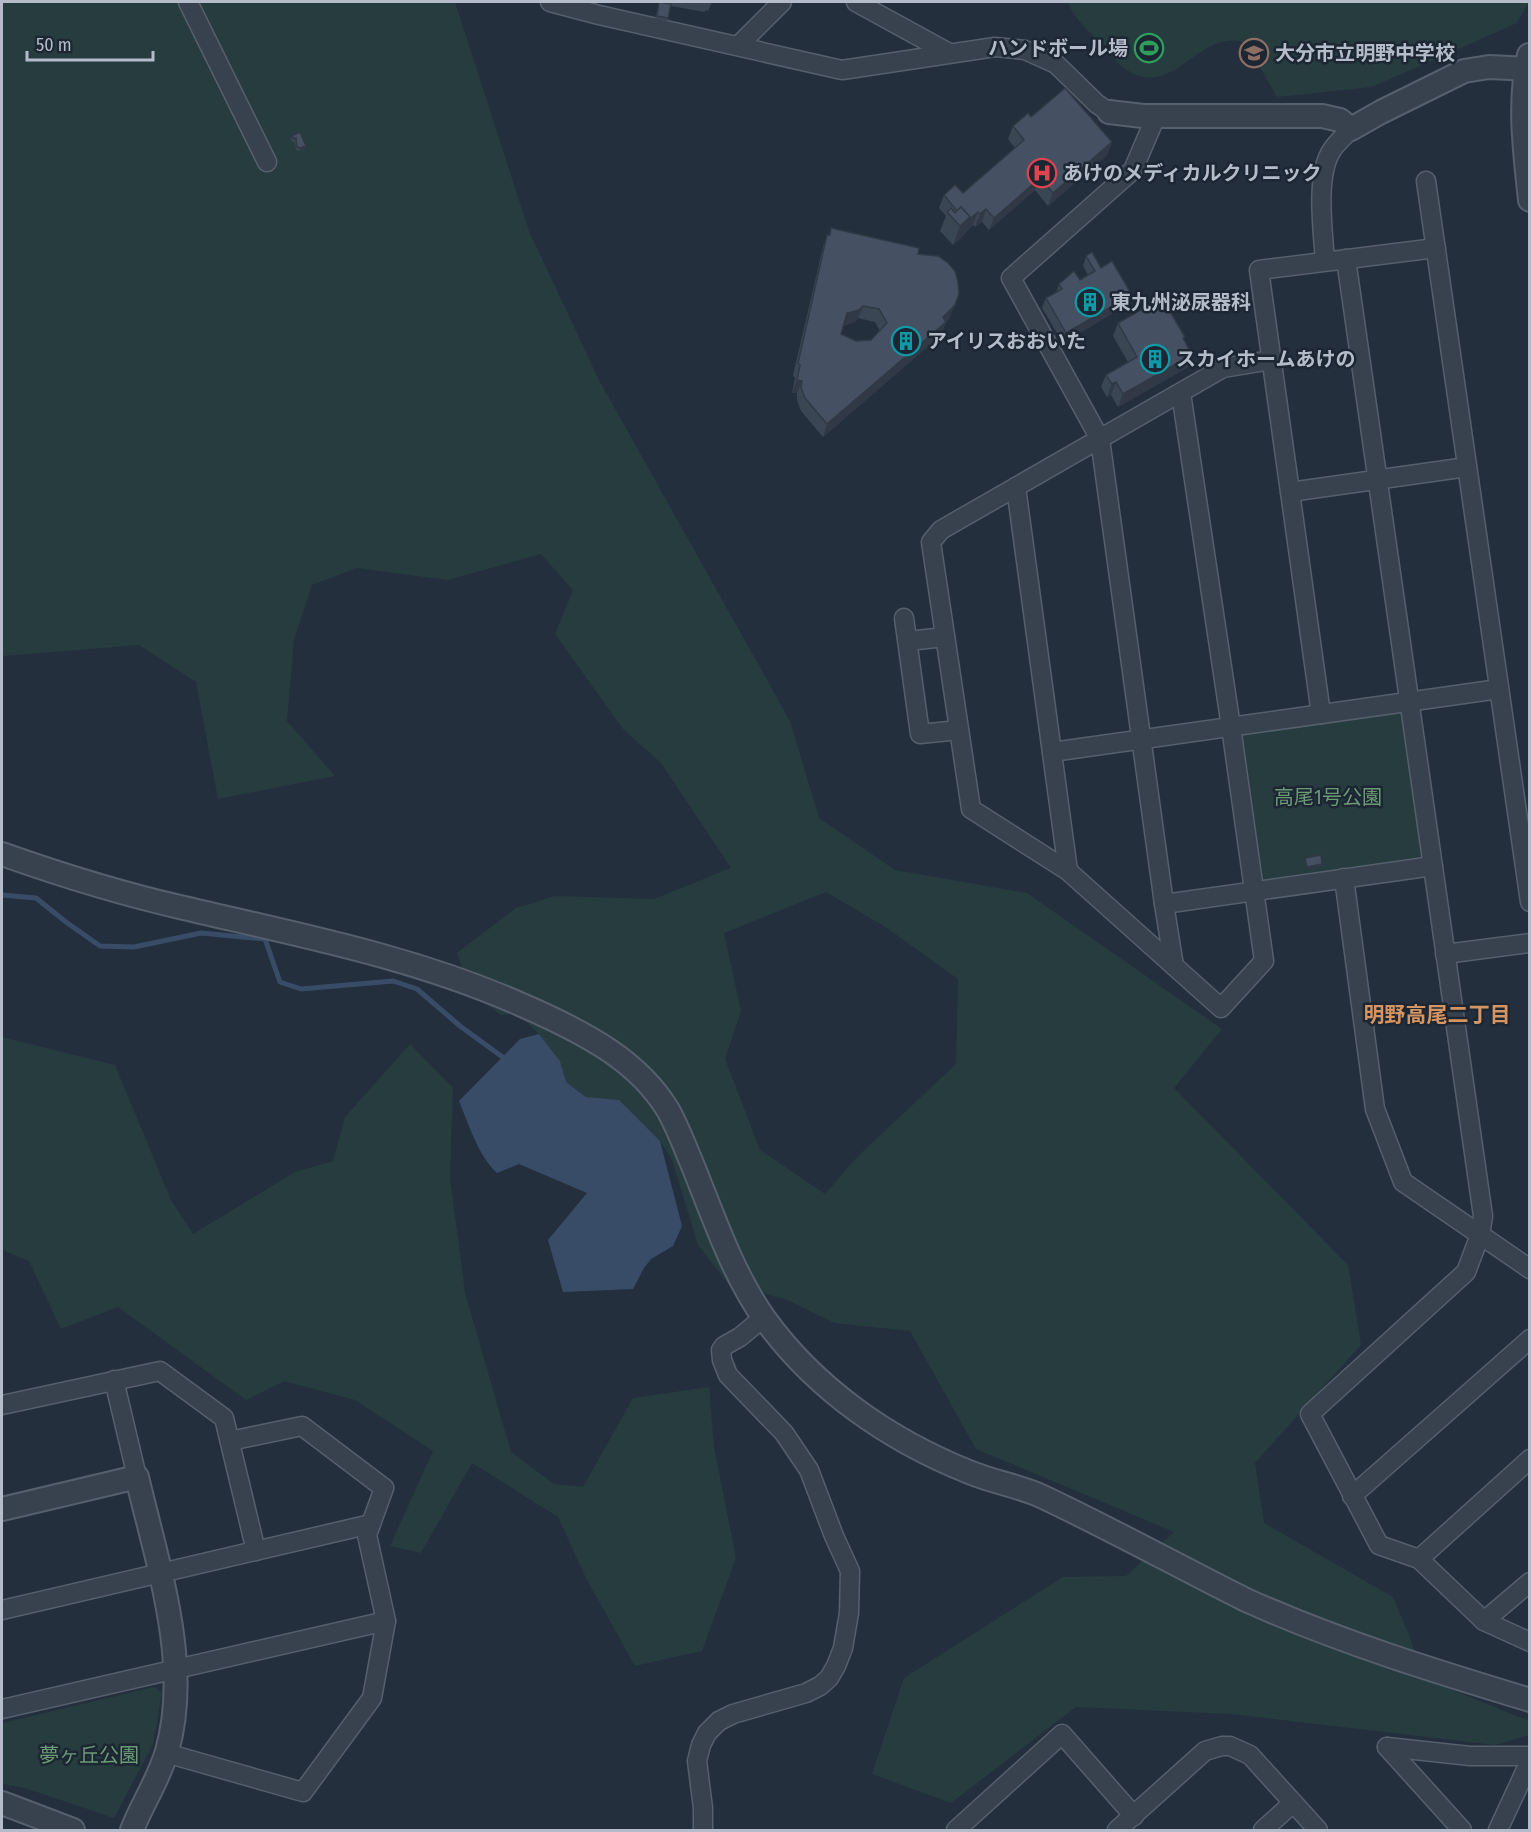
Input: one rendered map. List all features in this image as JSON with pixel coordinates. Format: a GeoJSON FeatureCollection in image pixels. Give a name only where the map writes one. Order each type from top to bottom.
{"type":"FeatureCollection","features":[{"type":"Feature","properties":{"kind":"street"},"geometry":{"type":"LineString","coordinates":[[188,2],[267,162]]}},
{"type":"Feature","properties":{"kind":"street"},"geometry":{"type":"LineString","coordinates":[[550,2],[843,70],[995,46],[1025,50],[1056,64],[1097,104],[1109,112],[1156,116],[1322,116],[1340,120],[1351,129]]}},
{"type":"Feature","properties":{"kind":"street"},"geometry":{"type":"LineString","coordinates":[[739,45],[782,2]]}},
{"type":"Feature","properties":{"kind":"street"},"geometry":{"type":"LineString","coordinates":[[856,2],[950,53]]}},
{"type":"Feature","properties":{"kind":"street"},"geometry":{"type":"LineString","coordinates":[[1325,261],[1322,194],[1327,161],[1332,150],[1351,129],[1414,94],[1464,71],[1528,64],[1524,135],[1530,200]]}},
{"type":"Feature","properties":{"kind":"street"},"geometry":{"type":"LineString","coordinates":[[1156,116],[1133,170],[1011,278],[1100,439],[1174,966]]}},
{"type":"Feature","properties":{"kind":"street"},"geometry":{"type":"LineString","coordinates":[[1426,181],[1530,902]]}},
{"type":"Feature","properties":{"kind":"street"},"geometry":{"type":"LineString","coordinates":[[1321,714],[1258,270],[1436,248]]}},
{"type":"Feature","properties":{"kind":"street"},"geometry":{"type":"LineString","coordinates":[[1346,259],[1483,1216],[1480,1235],[1466,1272],[1310,1414],[1379,1545],[1419,1559],[1484,1621],[1530,1642]]}},
{"type":"Feature","properties":{"kind":"street"},"geometry":{"type":"LineString","coordinates":[[1181,393],[1264,961],[1221,1008],[1068,871],[971,809],[931,542],[940,531],[1223,368],[1271,360]]}},
{"type":"Feature","properties":{"kind":"street"},"geometry":{"type":"LineString","coordinates":[[1290,492],[1467,466]]}},
{"type":"Feature","properties":{"kind":"street"},"geometry":{"type":"LineString","coordinates":[[1016,487],[1068,871]]}},
{"type":"Feature","properties":{"kind":"street"},"geometry":{"type":"LineString","coordinates":[[904,618],[920,734],[959,730]]}},
{"type":"Feature","properties":{"kind":"street"},"geometry":{"type":"LineString","coordinates":[[908,641],[945,637]]}},
{"type":"Feature","properties":{"kind":"street"},"geometry":{"type":"LineString","coordinates":[[1052,752],[1499,689]]}},
{"type":"Feature","properties":{"kind":"street"},"geometry":{"type":"LineString","coordinates":[[2,854],[88,882],[168,904],[331,941],[417,965],[471,984],[571,1028],[610,1051],[632,1068],[667,1109],[679,1132],[730,1258],[764,1317],[811,1372],[874,1424],[927,1454],[973,1474],[1035,1494],[1246,1600],[1289,1619],[1458,1678],[1530,1700]]}},
{"type":"Feature","properties":{"kind":"street"},"geometry":{"type":"LineString","coordinates":[[1164,904],[1433,866]]}},
{"type":"Feature","properties":{"kind":"street"},"geometry":{"type":"LineString","coordinates":[[1344,878],[1375,1108],[1403,1182],[1530,1269]]}},
{"type":"Feature","properties":{"kind":"street"},"geometry":{"type":"LineString","coordinates":[[1445,954],[1530,943]]}},
{"type":"Feature","properties":{"kind":"street"},"geometry":{"type":"LineString","coordinates":[[703,1830],[703,1808],[697,1761],[707,1733],[719,1721],[733,1714],[806,1693],[820,1686],[836,1666],[843,1648],[849,1613],[850,1571],[809,1470],[784,1433],[728,1375],[722,1360],[721,1350],[724,1346],[740,1337],[764,1317]]}},
{"type":"Feature","properties":{"kind":"street"},"geometry":{"type":"LineString","coordinates":[[1352,1496],[1530,1339]]}},
{"type":"Feature","properties":{"kind":"street"},"geometry":{"type":"LineString","coordinates":[[2,1405],[160,1371],[224,1418],[256,1551]]}},
{"type":"Feature","properties":{"kind":"street"},"geometry":{"type":"LineString","coordinates":[[114,1380],[160,1573],[173,1636],[176,1669],[175,1715],[166,1753],[132,1830]]}},
{"type":"Feature","properties":{"kind":"street"},"geometry":{"type":"LineString","coordinates":[[166,1753],[303,1792],[372,1698],[386,1621],[367,1535],[384,1488],[302,1426],[230,1441]]}},
{"type":"Feature","properties":{"kind":"street"},"geometry":{"type":"LineString","coordinates":[[1419,1559],[1530,1459]]}},
{"type":"Feature","properties":{"kind":"street"},"geometry":{"type":"LineString","coordinates":[[2,1509],[137,1477]]}},
{"type":"Feature","properties":{"kind":"street"},"geometry":{"type":"LineString","coordinates":[[2,1610],[371,1524]]}},
{"type":"Feature","properties":{"kind":"street"},"geometry":{"type":"LineString","coordinates":[[1484,1621],[1530,1582]]}},
{"type":"Feature","properties":{"kind":"street"},"geometry":{"type":"LineString","coordinates":[[2,1709],[386,1621]]}},
{"type":"Feature","properties":{"kind":"street"},"geometry":{"type":"LineString","coordinates":[[956,1830],[1062,1734],[1134,1816]]}},
{"type":"Feature","properties":{"kind":"street"},"geometry":{"type":"LineString","coordinates":[[1117,1830],[1201,1754],[1222,1746],[1239,1749],[1250,1755],[1318,1830]]}},
{"type":"Feature","properties":{"kind":"street"},"geometry":{"type":"LineString","coordinates":[[1462,1830],[1387,1747],[1470,1756],[1530,1759],[1498,1830]]}},
{"type":"Feature","properties":{"kind":"street"},"geometry":{"type":"LineString","coordinates":[[2,1803],[73,1830]]}},
{"type":"Feature","properties":{"kind":"street"},"geometry":{"type":"LineString","coordinates":[[1263,1830],[1293,1803]]}},
{"type":"Feature","properties":{"kind":"green space"},"geometry":{"type":"Polygon","coordinates":[[[2,2],[455,2],[529,231],[599,380],[790,721],[819,818],[895,870],[1027,893],[1222,1029],[1174,1088],[1348,1265],[1361,1345],[1255,1463],[1264,1523],[1393,1597],[1410,1637],[1423,1678],[1529,1721],[1529,1735],[1495,1745],[1231,1714],[1076,1707],[951,1803],[872,1774],[904,1678],[1063,1577],[1126,1576],[1174,1532],[976,1449],[910,1331],[835,1323],[785,1299],[763,1293],[733,1290],[698,1245],[672,1160],[660,1141],[619,1101],[586,1097],[566,1082],[560,1061],[539,1034],[517,1013],[501,1015],[469,990],[457,953],[516,908],[555,896],[654,899],[731,868],[661,763],[623,729],[555,634],[573,590],[541,554],[448,580],[357,568],[312,585],[294,640],[287,721],[335,776],[218,799],[196,682],[139,645],[2,656],[2,2]],[[826,892],[724,933],[741,1011],[725,1059],[760,1150],[825,1194],[857,1157],[956,1064],[958,979],[884,926],[826,892]]]}},
{"type":"Feature","properties":{"kind":"green space","name":"大分市立明野中学校"},"geometry":{"type":"Polygon","coordinates":[[[1068,2],[1529,2],[1517,23],[1372,87],[1277,97],[1246,43],[1230,41],[1215,44],[1162,76],[1148,78],[1132,73],[1123,68],[1082,25],[1068,2]]]}},
{"type":"Feature","properties":{"kind":"green space","name":"高尾1号公園"},"geometry":{"type":"Polygon","coordinates":[[[1398,710],[1402,714],[1423,856],[1420,860],[1266,882],[1260,878],[1239,738],[1245,732],[1398,710]]]}},
{"type":"Feature","properties":{"kind":"green space"},"geometry":{"type":"Polygon","coordinates":[[[2,1037],[115,1065],[171,1200],[193,1234],[295,1172],[333,1161],[345,1117],[410,1044],[453,1088],[450,1177],[465,1293],[511,1452],[554,1484],[583,1487],[633,1398],[709,1387],[714,1447],[736,1558],[702,1651],[635,1666],[587,1580],[558,1517],[472,1463],[421,1553],[390,1546],[433,1451],[355,1400],[284,1381],[246,1400],[118,1307],[61,1329],[29,1261],[5,1251],[2,1245],[2,1037]]]}},
{"type":"Feature","properties":{"kind":"green space","name":"夢ヶ丘公園"},"geometry":{"type":"Polygon","coordinates":[[[154,1687],[162,1693],[153,1744],[114,1818],[25,1788],[2,1784],[2,1723],[154,1687]]]}},
{"type":"Feature","properties":{"kind":"water"},"geometry":{"type":"Polygon","coordinates":[[[539,1034],[560,1061],[566,1082],[586,1097],[619,1100],[660,1141],[682,1226],[673,1246],[651,1259],[633,1289],[563,1292],[548,1240],[587,1193],[519,1164],[497,1173],[479,1149],[459,1101],[520,1039],[539,1034]]]}},
{"type":"Feature","properties":{"kind":"building"},"geometry":{"type":"Polygon","coordinates":[[[659,2],[671,4],[668,18],[657,16],[659,2]]]}},
{"type":"Feature","properties":{"kind":"building","name":"あけのメディカルクリニック"},"geometry":{"type":"Polygon","coordinates":[[[1065,88],[1112,142],[1053,193],[1040,178],[994,218],[986,209],[980,214],[978,212],[969,220],[970,217],[961,207],[957,211],[944,195],[955,185],[963,193],[1024,140],[1013,126],[1028,113],[1031,117],[1065,88]]]}},
{"type":"Feature","properties":{"kind":"building"},"geometry":{"type":"Polygon","coordinates":[[[300,132],[306,146],[300,148],[297,147],[296,138],[292,136],[300,132]]]}},
{"type":"Feature","properties":{"kind":"building"},"geometry":{"type":"Polygon","coordinates":[[[961,207],[970,217],[960,226],[947,212],[951,208],[955,213],[961,207]]]}},
{"type":"Feature","properties":{"kind":"building","name":"アイリスおおいた"},"geometry":{"type":"Polygon","coordinates":[[[831,228],[919,248],[918,254],[938,256],[955,271],[959,294],[955,305],[943,317],[946,322],[827,424],[805,398],[801,388],[802,381],[797,380],[800,365],[798,363],[827,235],[830,235],[831,228]],[[863,306],[859,310],[847,313],[841,334],[856,341],[871,340],[887,323],[879,309],[863,306]]]}},
{"type":"Feature","properties":{"kind":"building","name":"東九州泌尿器科"},"geometry":{"type":"Polygon","coordinates":[[[1092,252],[1101,268],[1112,261],[1132,295],[1066,333],[1046,298],[1062,289],[1059,284],[1074,271],[1080,280],[1095,271],[1086,256],[1092,252]]]}},
{"type":"Feature","properties":{"kind":"building","name":"スカイホームあけの"},"geometry":{"type":"Polygon","coordinates":[[[1162,298],[1185,337],[1183,338],[1192,355],[1123,394],[1116,382],[1112,384],[1106,375],[1137,357],[1118,323],[1162,298]]]}},
{"type":"Feature","properties":{"kind":"building"},"geometry":{"type":"Polygon","coordinates":[[[1321,855],[1322,864],[1307,867],[1305,858],[1321,855]]]}},
{"type":"Feature","properties":{"kind":"waterway"},"geometry":{"type":"LineString","coordinates":[[2,895],[36,898],[100,946],[134,947],[201,933],[265,939],[280,982],[301,989],[393,981],[417,989],[460,1026],[508,1061]]}},
{"type":"Feature","properties":{"kind":"place","name":"ハンドボール場"},"geometry":{"type":"Point","coordinates":[1149,48]}},
{"type":"Feature","properties":{"kind":"place","name":"大分市立明野中学校"},"geometry":{"type":"Point","coordinates":[1254,53]}},
{"type":"Feature","properties":{"kind":"place","name":"あけのメディカルクリニック"},"geometry":{"type":"Point","coordinates":[1042,173]}},
{"type":"Feature","properties":{"kind":"place","name":"東九州泌尿器科"},"geometry":{"type":"Point","coordinates":[1090,302]}},
{"type":"Feature","properties":{"kind":"place","name":"アイリスおおいた"},"geometry":{"type":"Point","coordinates":[906,341]}},
{"type":"Feature","properties":{"kind":"place","name":"スカイホームあけの"},"geometry":{"type":"Point","coordinates":[1155,359]}},
{"type":"Feature","properties":{"kind":"district","name":"明野高尾二丁目"},"geometry":{"type":"Point","coordinates":[1437,1015]}}]}
